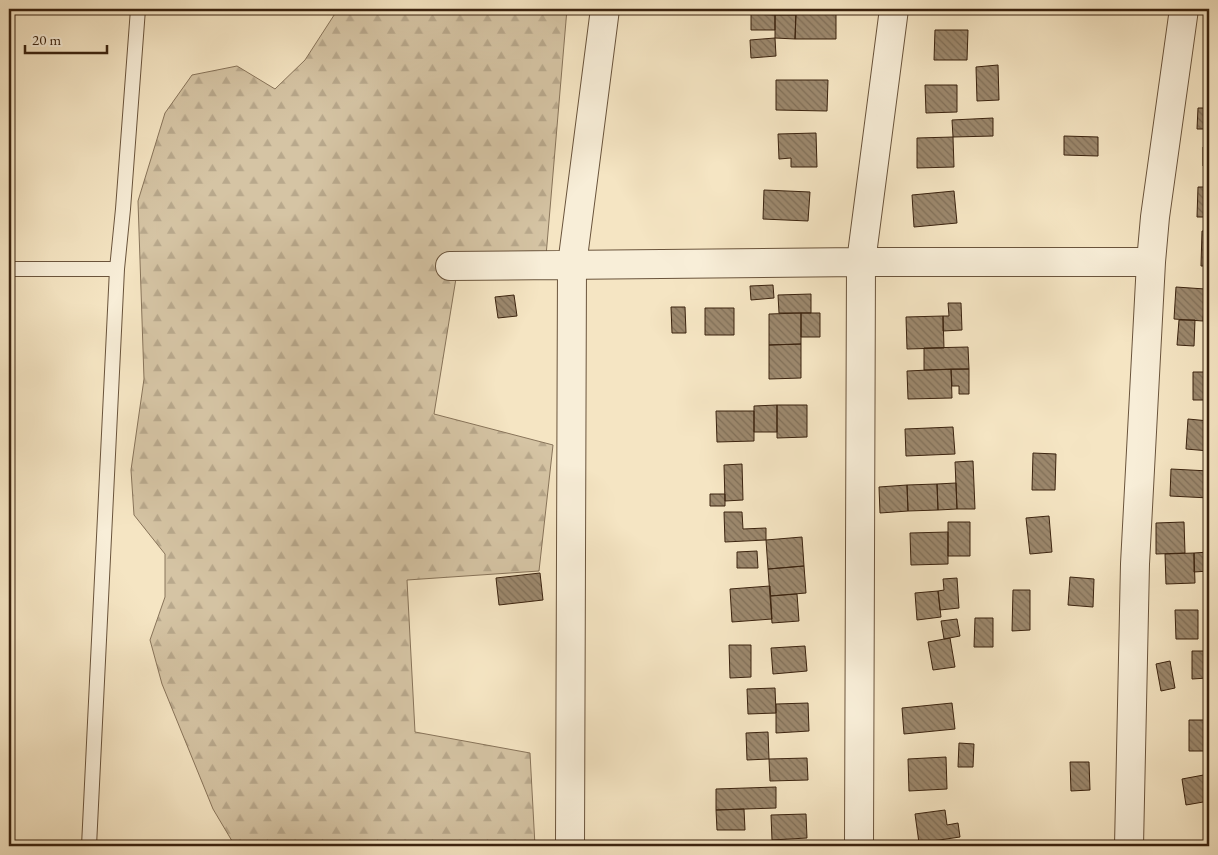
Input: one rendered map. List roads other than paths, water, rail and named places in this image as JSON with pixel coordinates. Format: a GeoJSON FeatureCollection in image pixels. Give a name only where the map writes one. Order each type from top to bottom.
{"type":"FeatureCollection","features":[{"type":"Feature","properties":{"kind":"street"},"geometry":{"type":"LineString","coordinates":[[570,846],[572,265],[605,9]]}},
{"type":"Feature","properties":{"kind":"street"},"geometry":{"type":"LineString","coordinates":[[859,846],[861,262],[894,9]]}},
{"type":"Feature","properties":{"kind":"street"},"geometry":{"type":"LineString","coordinates":[[1129,846],[1135,564],[1151,262],[1155,217],[1184,9]]}},
{"type":"Feature","properties":{"kind":"street"},"geometry":{"type":"LineString","coordinates":[[450,266],[861,262],[1151,262]]}},
{"type":"Feature","properties":{"kind":"lane"},"geometry":{"type":"LineString","coordinates":[[89,846],[117,268],[138,9]]}},
{"type":"Feature","properties":{"kind":"lane"},"geometry":{"type":"LineString","coordinates":[[9,269],[117,268]]}}]}
